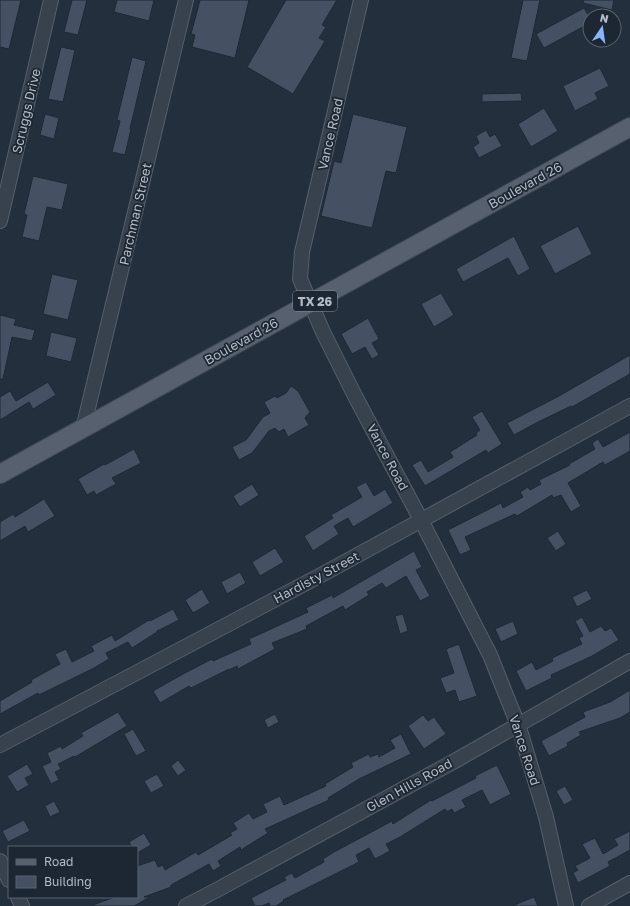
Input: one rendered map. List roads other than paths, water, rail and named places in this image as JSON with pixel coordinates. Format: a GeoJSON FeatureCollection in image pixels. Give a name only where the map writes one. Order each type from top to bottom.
{"type":"FeatureCollection","features":[{"type":"Feature","properties":{"kind":"main road","name":"Boulevard 26"},"geometry":{"type":"LineString","coordinates":[[0,474],[630,127]]}},
{"type":"Feature","properties":{"kind":"street","name":"Scruggs Drive"},"geometry":{"type":"LineString","coordinates":[[0,221],[52,0]]}},
{"type":"Feature","properties":{"kind":"street","name":"Parchman Street"},"geometry":{"type":"LineString","coordinates":[[83,429],[186,0]]}},
{"type":"Feature","properties":{"kind":"street","name":"Vance Road"},"geometry":{"type":"LineString","coordinates":[[361,0],[302,252],[300,279],[323,332],[356,398],[421,520],[490,655],[518,724],[546,817],[566,906]]}},
{"type":"Feature","properties":{"kind":"street","name":"Hardisty Street"},"geometry":{"type":"LineString","coordinates":[[0,745],[322,574],[630,406]]}},
{"type":"Feature","properties":{"kind":"street","name":"Glen Hills Road"},"geometry":{"type":"LineString","coordinates":[[186,906],[453,762],[630,661]]}},
{"type":"Feature","properties":{"kind":"street"},"geometry":{"type":"LineString","coordinates":[[0,861],[8,878]]}},
{"type":"Feature","properties":{"kind":"street"},"geometry":{"type":"LineString","coordinates":[[589,906],[630,883]]}}]}
